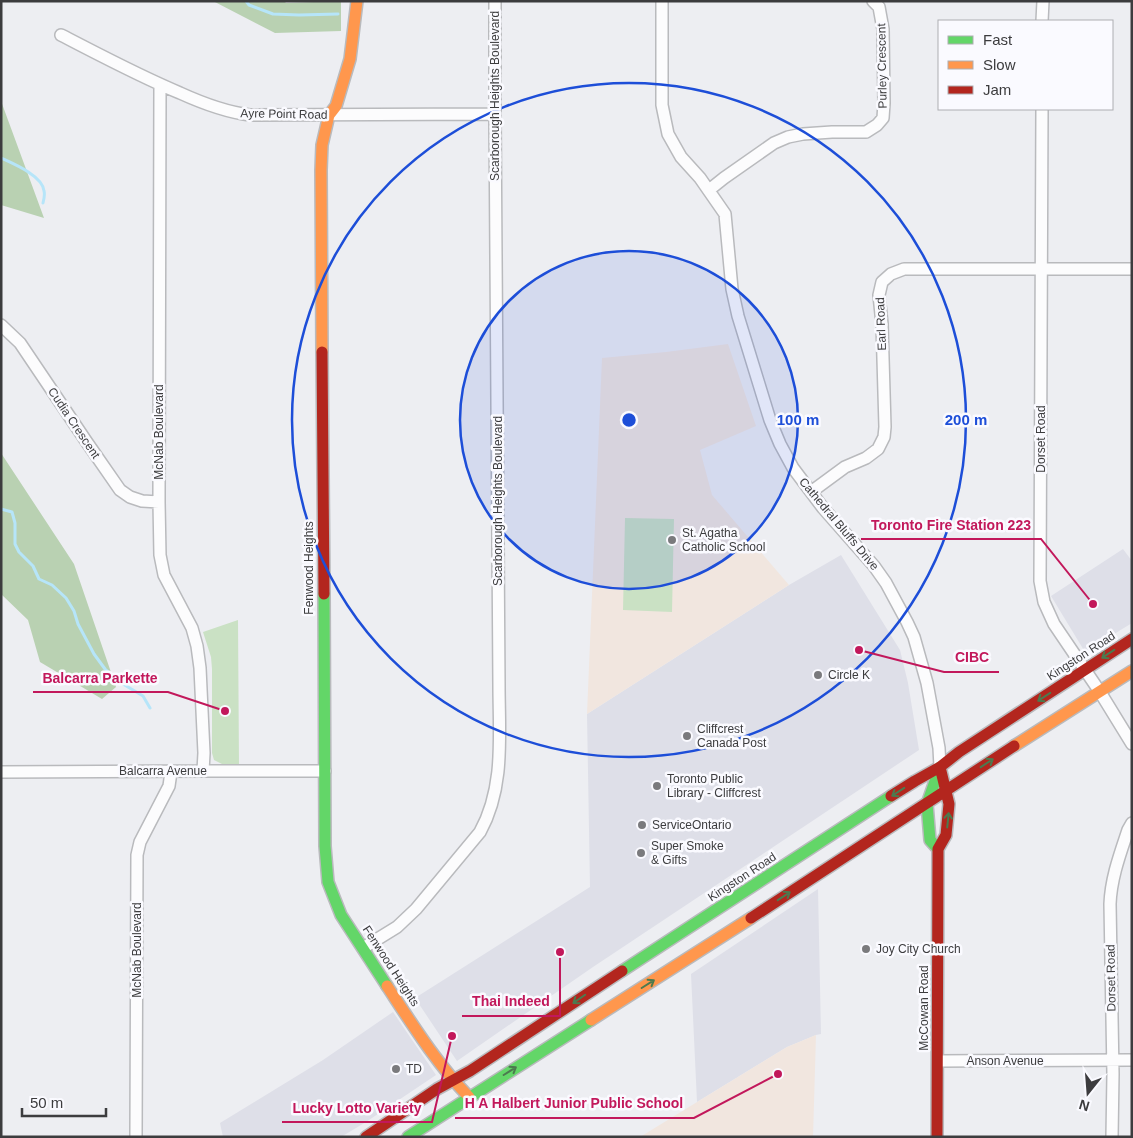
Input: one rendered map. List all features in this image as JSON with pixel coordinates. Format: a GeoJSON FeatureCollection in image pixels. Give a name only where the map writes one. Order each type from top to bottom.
{"type":"FeatureCollection","features":[{"type":"Feature","properties":{"kind":"main road","name":"Fenwood Heights"},"geometry":{"type":"LineString","coordinates":[[357,1],[352,47],[336,106],[329,115],[322,144],[321,170],[325,846],[328,882],[342,915],[411,1022],[453,1080],[469,1097]]}},
{"type":"Feature","properties":{"kind":"main road","name":"Kingston Road"},"geometry":{"type":"LineString","coordinates":[[366,1137],[437,1089],[470,1071],[915,781],[940,767],[959,752],[1132,639]]}},
{"type":"Feature","properties":{"kind":"main road"},"geometry":{"type":"LineString","coordinates":[[408,1137],[711,944],[1132,671]]}},
{"type":"Feature","properties":{"kind":"main road","name":"McCowan Road"},"geometry":{"type":"LineString","coordinates":[[937,1137],[938,849],[946,835],[949,804],[940,767]]}},
{"type":"Feature","properties":{"kind":"main road","name":"McCowan Road"},"geometry":{"type":"LineString","coordinates":[[938,849],[930,840],[927,804],[940,767]]}},
{"type":"Feature","properties":{"kind":"street","name":"Scarborough Heights Boulevard"},"geometry":{"type":"LineString","coordinates":[[363,948],[397,928],[416,909],[480,832],[493,800],[498,774],[495,1]]}},
{"type":"Feature","properties":{"kind":"street","name":"Cathedral Bluffs Drive"},"geometry":{"type":"LineString","coordinates":[[662,1],[662,105],[668,134],[681,157],[709,190],[725,214],[732,289],[738,316],[770,420],[787,459],[811,492],[874,566],[886,583],[907,622],[914,637],[927,683],[939,748],[940,767]]}},
{"type":"Feature","properties":{"kind":"street","name":"Purley Crescent"},"geometry":{"type":"LineString","coordinates":[[709,190],[774,143],[788,137],[813,133],[866,132],[877,125],[883,118],[884,103],[883,29],[879,7],[874,1]]}},
{"type":"Feature","properties":{"kind":"street"},"geometry":{"type":"LineString","coordinates":[[1042,1],[1042,20]]}},
{"type":"Feature","properties":{"kind":"street","name":"Ayre Point Road"},"geometry":{"type":"LineString","coordinates":[[61,35],[160,85],[199,102],[234,113],[250,115],[495,114]]}},
{"type":"Feature","properties":{"kind":"street","name":"McNab Boulevard"},"geometry":{"type":"LineString","coordinates":[[160,85],[160,555],[164,574],[192,628],[197,646],[200,668],[204,771]]}},
{"type":"Feature","properties":{"kind":"street","name":"Dorset Road"},"geometry":{"type":"LineString","coordinates":[[1042,110],[1040,581],[1044,602],[1054,624],[1100,692],[1132,744]]}},
{"type":"Feature","properties":{"kind":"street","name":"Earl Road"},"geometry":{"type":"LineString","coordinates":[[811,492],[844,467],[866,458],[878,449],[884,437],[882,324],[879,295],[882,282],[891,274],[904,269],[1132,269]]}},
{"type":"Feature","properties":{"kind":"street","name":"Cudia Crescent"},"geometry":{"type":"LineString","coordinates":[[1,325],[20,343],[120,490],[130,497],[142,501],[159,502]]}},
{"type":"Feature","properties":{"kind":"street","name":"Balcarra Avenue"},"geometry":{"type":"LineString","coordinates":[[1,772],[325,772]]}},
{"type":"Feature","properties":{"kind":"street","name":"McNab Boulevard"},"geometry":{"type":"LineString","coordinates":[[136,1137],[137,855],[140,842],[170,786],[170,772]]}},
{"type":"Feature","properties":{"kind":"street","name":"Dorset Road"},"geometry":{"type":"LineString","coordinates":[[1112,1137],[1113,1060],[1110,890],[1128,830],[1132,823]]}},
{"type":"Feature","properties":{"kind":"street","name":"Anson Avenue"},"geometry":{"type":"LineString","coordinates":[[938,1061],[1132,1060]]}},
{"type":"Feature","properties":{"kind":"shaded area","name":"St. Agatha Catholic School"},"geometry":{"type":"Polygon","coordinates":[[[728,344],[756,426],[700,450],[712,495],[789,585],[587,714],[602,358],[728,344]]]}},
{"type":"Feature","properties":{"kind":"shaded area"},"geometry":{"type":"Polygon","coordinates":[[[1123,549],[1132,561],[1132,623],[1085,652],[1051,596],[1123,549]]]}},
{"type":"Feature","properties":{"kind":"shaded area"},"geometry":{"type":"Polygon","coordinates":[[[841,555],[900,650],[908,683],[919,750],[593,967],[457,1061],[415,998],[590,887],[587,714],[789,585],[841,555]]]}},
{"type":"Feature","properties":{"kind":"shaded area"},"geometry":{"type":"Polygon","coordinates":[[[818,889],[821,1034],[787,1047],[697,1102],[691,974],[818,889]]]}},
{"type":"Feature","properties":{"kind":"shaded area"},"geometry":{"type":"Polygon","coordinates":[[[393,1012],[436,1075],[341,1137],[223,1137],[220,1123],[323,1060],[393,1012]]]}},
{"type":"Feature","properties":{"kind":"shaded area"},"geometry":{"type":"Polygon","coordinates":[[[816,1035],[813,1137],[640,1137],[787,1047],[816,1035]]]}},
{"type":"Feature","properties":{"kind":"green space"},"geometry":{"type":"Polygon","coordinates":[[[213,1],[284,1],[286,3],[341,1],[341,31],[275,33],[213,1]]]}},
{"type":"Feature","properties":{"kind":"green space"},"geometry":{"type":"Polygon","coordinates":[[[1,101],[44,218],[1,205],[1,101]]]}},
{"type":"Feature","properties":{"kind":"green space"},"geometry":{"type":"Polygon","coordinates":[[[1,453],[74,564],[116,687],[102,699],[40,662],[28,620],[1,594],[1,453]]]}},
{"type":"Feature","properties":{"kind":"green space"},"geometry":{"type":"Polygon","coordinates":[[[625,518],[674,519],[672,612],[623,610],[625,518]]]}},
{"type":"Feature","properties":{"kind":"green space"},"geometry":{"type":"Polygon","coordinates":[[[238,620],[239,765],[224,765],[214,760],[212,753],[212,669],[211,657],[203,632],[238,620]]]}},
{"type":"Feature","properties":{"kind":"waterway"},"geometry":{"type":"LineString","coordinates":[[246,1],[249,5],[273,14],[338,14]]}},
{"type":"Feature","properties":{"kind":"waterway"},"geometry":{"type":"LineString","coordinates":[[1,158],[27,171],[39,180],[44,192],[43,203]]}},
{"type":"Feature","properties":{"kind":"waterway"},"geometry":{"type":"LineString","coordinates":[[1,509],[12,512],[15,523],[15,544],[19,552],[33,566],[39,579],[52,585],[66,598],[94,654],[105,669],[118,681],[143,696],[150,708]]}},
{"type":"Feature","properties":{"kind":"traffic: fast"},"geometry":{"type":"LineString","coordinates":[[324,594],[325,846],[328,882],[341,915],[387,986]]}},
{"type":"Feature","properties":{"kind":"traffic: fast"},"geometry":{"type":"LineString","coordinates":[[938,849],[930,840],[927,804],[940,767]]}},
{"type":"Feature","properties":{"kind":"traffic: fast"},"geometry":{"type":"LineString","coordinates":[[622,971],[891,796]]}},
{"type":"Feature","properties":{"kind":"traffic: fast"},"geometry":{"type":"LineString","coordinates":[[408,1137],[591,1020]]}},
{"type":"Feature","properties":{"kind":"traffic: slow"},"geometry":{"type":"LineString","coordinates":[[322,352],[322,145],[329,115],[336,106],[350,59],[357,1]]}},
{"type":"Feature","properties":{"kind":"traffic: slow"},"geometry":{"type":"LineString","coordinates":[[1014,746],[1132,671]]}},
{"type":"Feature","properties":{"kind":"traffic: slow"},"geometry":{"type":"LineString","coordinates":[[591,1020],[751,918]]}},
{"type":"Feature","properties":{"kind":"traffic: slow"},"geometry":{"type":"LineString","coordinates":[[387,986],[415,1029],[469,1097]]}},
{"type":"Feature","properties":{"kind":"traffic: jam"},"geometry":{"type":"LineString","coordinates":[[322,352],[324,594]]}},
{"type":"Feature","properties":{"kind":"traffic: jam"},"geometry":{"type":"LineString","coordinates":[[891,796],[940,767],[959,752],[1132,639]]}},
{"type":"Feature","properties":{"kind":"traffic: jam"},"geometry":{"type":"LineString","coordinates":[[751,918],[1014,746]]}},
{"type":"Feature","properties":{"kind":"traffic: jam"},"geometry":{"type":"LineString","coordinates":[[937,1137],[938,849],[946,835],[949,804],[940,767]]}},
{"type":"Feature","properties":{"kind":"traffic: jam"},"geometry":{"type":"LineString","coordinates":[[366,1137],[437,1089],[470,1071],[622,971]]}},
{"type":"Feature","properties":{"kind":"place","name":"St. Agatha Catholic School"},"geometry":{"type":"Point","coordinates":[672,540]}},
{"type":"Feature","properties":{"kind":"place","name":"Toronto Fire Station 223"},"geometry":{"type":"Point","coordinates":[1093,604]}},
{"type":"Feature","properties":{"kind":"place","name":"CIBC"},"geometry":{"type":"Point","coordinates":[859,650]}},
{"type":"Feature","properties":{"kind":"place","name":"Circle K"},"geometry":{"type":"Point","coordinates":[818,675]}},
{"type":"Feature","properties":{"kind":"place","name":"Balcarra Parkette"},"geometry":{"type":"Point","coordinates":[225,711]}},
{"type":"Feature","properties":{"kind":"place","name":"Cliffcrest Canada Post"},"geometry":{"type":"Point","coordinates":[687,736]}},
{"type":"Feature","properties":{"kind":"place","name":"Toronto Public Library - Cliffcrest"},"geometry":{"type":"Point","coordinates":[657,786]}},
{"type":"Feature","properties":{"kind":"place","name":"ServiceOntario"},"geometry":{"type":"Point","coordinates":[642,825]}},
{"type":"Feature","properties":{"kind":"place","name":"Super Smoke & Gifts"},"geometry":{"type":"Point","coordinates":[641,853]}},
{"type":"Feature","properties":{"kind":"place","name":"Joy City Church"},"geometry":{"type":"Point","coordinates":[866,949]}},
{"type":"Feature","properties":{"kind":"place","name":"Thai Indeed"},"geometry":{"type":"Point","coordinates":[560,952]}},
{"type":"Feature","properties":{"kind":"place","name":"Lucky Lotto Variety"},"geometry":{"type":"Point","coordinates":[452,1036]}},
{"type":"Feature","properties":{"kind":"place","name":"TD"},"geometry":{"type":"Point","coordinates":[396,1069]}},
{"type":"Feature","properties":{"kind":"place","name":"H A Halbert Junior Public School"},"geometry":{"type":"Point","coordinates":[778,1074]}}]}
